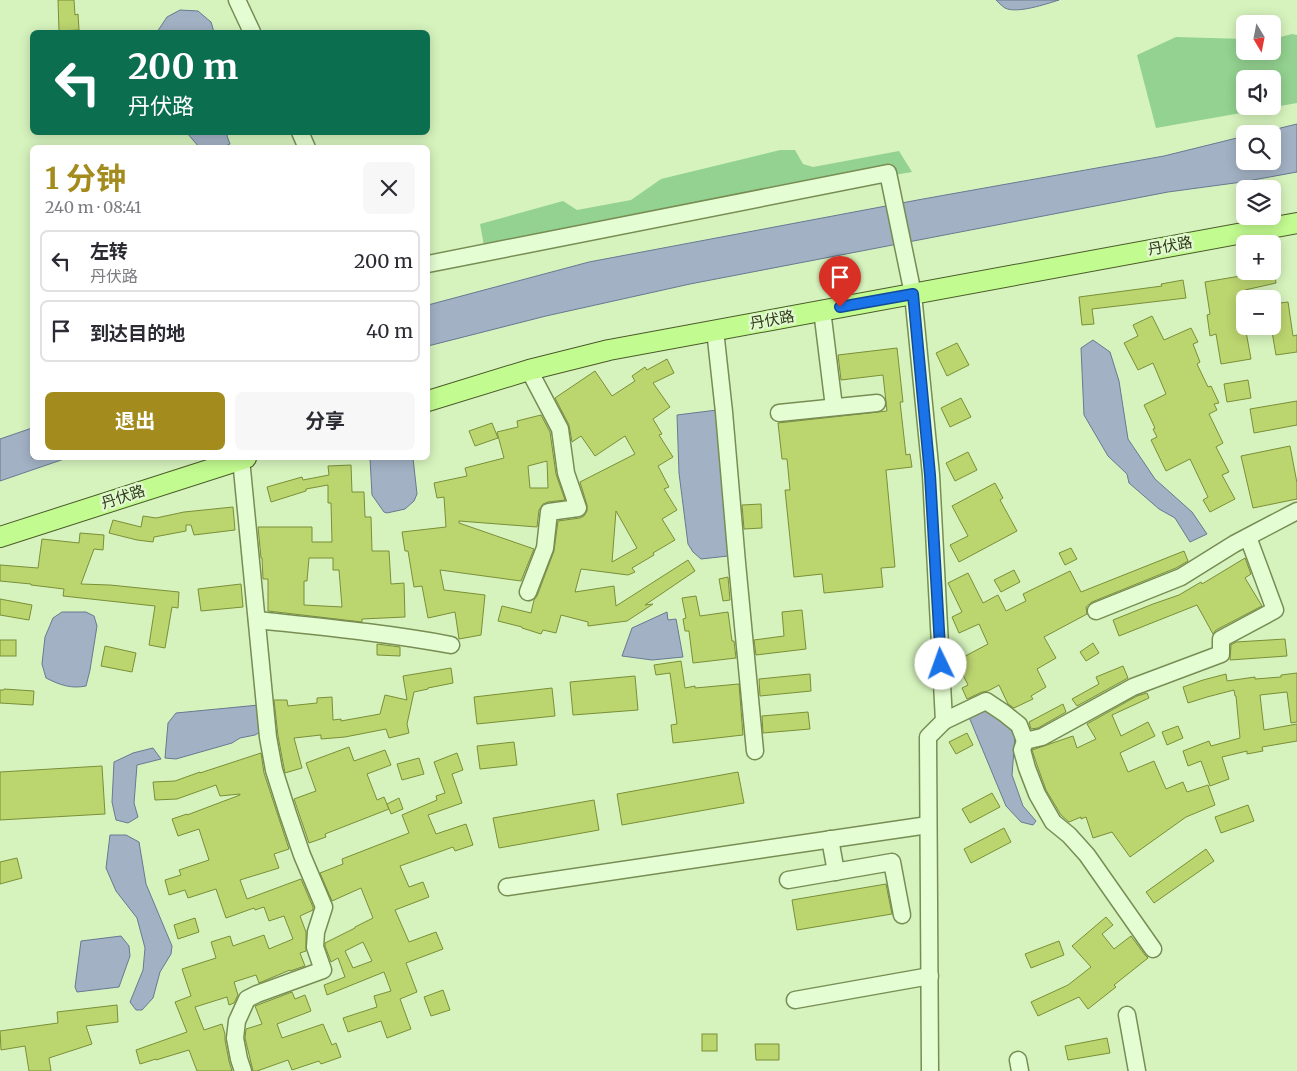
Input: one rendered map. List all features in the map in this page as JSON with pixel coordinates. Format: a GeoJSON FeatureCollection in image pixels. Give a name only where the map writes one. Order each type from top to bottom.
{"type":"FeatureCollection","features":[{"type":"Feature","properties":{"kind":"main road","name":"丹伏路"},"geometry":{"type":"LineString","coordinates":[[430,401],[529,370],[609,350],[822,310],[911,286],[1297,223]]}},
{"type":"Feature","properties":{"kind":"main road","name":"丹伏路"},"geometry":{"type":"LineString","coordinates":[[0,537],[238,460]]}},
{"type":"Feature","properties":{"kind":"street"},"geometry":{"type":"LineString","coordinates":[[237,0],[251,30]]}},
{"type":"Feature","properties":{"kind":"street"},"geometry":{"type":"LineString","coordinates":[[430,264],[888,173],[911,286],[930,475],[944,720]]}},
{"type":"Feature","properties":{"kind":"street"},"geometry":{"type":"LineString","coordinates":[[822,310],[834,407]]}},
{"type":"Feature","properties":{"kind":"street"},"geometry":{"type":"LineString","coordinates":[[715,330],[756,752]]}},
{"type":"Feature","properties":{"kind":"street"},"geometry":{"type":"LineString","coordinates":[[528,592],[545,548],[549,512],[578,508],[566,473],[560,430],[529,370]]}},
{"type":"Feature","properties":{"kind":"street"},"geometry":{"type":"LineString","coordinates":[[779,413],[877,403]]}},
{"type":"Feature","properties":{"kind":"street"},"geometry":{"type":"LineString","coordinates":[[243,1071],[235,1038],[237,1021],[247,999],[323,970],[315,947],[316,932],[324,907],[302,855],[274,770],[268,737],[244,460]]}},
{"type":"Feature","properties":{"kind":"street"},"geometry":{"type":"LineString","coordinates":[[1096,611],[1181,577],[1248,537],[1297,511]]}},
{"type":"Feature","properties":{"kind":"street"},"geometry":{"type":"LineString","coordinates":[[1025,741],[1042,737],[1134,687],[1222,654],[1221,639],[1275,610],[1248,537]]}},
{"type":"Feature","properties":{"kind":"street"},"geometry":{"type":"LineString","coordinates":[[257,620],[415,638],[452,645]]}},
{"type":"Feature","properties":{"kind":"street"},"geometry":{"type":"LineString","coordinates":[[930,1071],[928,737],[944,720],[986,701],[1019,725],[1025,741],[1022,750],[1026,768],[1053,822],[1069,834],[1087,855],[1152,949]]}},
{"type":"Feature","properties":{"kind":"street"},"geometry":{"type":"LineString","coordinates":[[507,887],[928,825]]}},
{"type":"Feature","properties":{"kind":"street"},"geometry":{"type":"LineString","coordinates":[[830,839],[836,872]]}},
{"type":"Feature","properties":{"kind":"street"},"geometry":{"type":"LineString","coordinates":[[788,880],[892,862],[902,915]]}},
{"type":"Feature","properties":{"kind":"street"},"geometry":{"type":"LineString","coordinates":[[796,1000],[930,976]]}},
{"type":"Feature","properties":{"kind":"street"},"geometry":{"type":"LineString","coordinates":[[1128,1015],[1137,1071]]}},
{"type":"Feature","properties":{"kind":"green space"},"geometry":{"type":"Polygon","coordinates":[[[1292,34],[1297,35],[1297,103],[1281,106],[1281,70],[1236,70],[1236,114],[1156,128],[1137,55],[1176,37],[1236,39],[1236,60],[1281,60],[1281,37],[1292,34]]]}},
{"type":"Feature","properties":{"kind":"green space"},"geometry":{"type":"Polygon","coordinates":[[[780,150],[795,150],[803,164],[813,167],[899,151],[912,172],[811,189],[485,251],[480,224],[563,201],[577,210],[631,200],[661,179],[780,150]]]}},
{"type":"Feature","properties":{"kind":"water"},"geometry":{"type":"Polygon","coordinates":[[[996,0],[1059,0],[1032,8],[1010,10],[996,0]]]}},
{"type":"Feature","properties":{"kind":"water"},"geometry":{"type":"Polygon","coordinates":[[[180,10],[198,11],[211,22],[213,30],[158,30],[167,17],[180,10]]]}},
{"type":"Feature","properties":{"kind":"water"},"geometry":{"type":"Polygon","coordinates":[[[1297,124],[1297,172],[1168,192],[690,284],[546,316],[430,345],[430,304],[589,262],[1164,156],[1236,138],[1236,170],[1281,170],[1281,128],[1297,124]]]}},
{"type":"Feature","properties":{"kind":"water"},"geometry":{"type":"Polygon","coordinates":[[[189,135],[227,135],[230,144],[228,145],[197,145],[189,135]]]}},
{"type":"Feature","properties":{"kind":"water"},"geometry":{"type":"Polygon","coordinates":[[[1093,340],[1110,352],[1119,381],[1128,439],[1155,479],[1192,512],[1207,534],[1190,542],[1175,518],[1159,509],[1129,483],[1127,474],[1108,456],[1084,415],[1081,348],[1093,340]]]}},
{"type":"Feature","properties":{"kind":"water"},"geometry":{"type":"Polygon","coordinates":[[[717,410],[731,550],[728,556],[701,559],[688,544],[679,473],[677,415],[717,410]]]}},
{"type":"Feature","properties":{"kind":"water"},"geometry":{"type":"Polygon","coordinates":[[[30,429],[30,460],[61,460],[0,481],[0,439],[30,429]]]}},
{"type":"Feature","properties":{"kind":"water"},"geometry":{"type":"Polygon","coordinates":[[[370,460],[413,460],[417,494],[414,501],[405,509],[384,512],[372,495],[370,460]]]}},
{"type":"Feature","properties":{"kind":"water"},"geometry":{"type":"Polygon","coordinates":[[[62,612],[86,612],[94,616],[97,626],[86,686],[66,686],[46,678],[42,664],[45,637],[53,618],[62,612]]]}},
{"type":"Feature","properties":{"kind":"water"},"geometry":{"type":"Polygon","coordinates":[[[667,612],[668,620],[676,619],[683,657],[652,660],[622,656],[632,628],[667,612]]]}},
{"type":"Feature","properties":{"kind":"water"},"geometry":{"type":"Polygon","coordinates":[[[259,705],[262,731],[255,735],[176,759],[165,758],[168,723],[176,713],[259,705]]]}},
{"type":"Feature","properties":{"kind":"water"},"geometry":{"type":"Polygon","coordinates":[[[984,709],[1009,726],[1015,737],[1012,775],[1023,806],[1036,821],[1033,825],[1021,822],[1006,806],[969,717],[984,709]]]}},
{"type":"Feature","properties":{"kind":"water"},"geometry":{"type":"Polygon","coordinates":[[[153,748],[161,759],[137,765],[134,803],[138,817],[128,823],[116,820],[112,802],[114,762],[133,753],[153,748]]]}},
{"type":"Feature","properties":{"kind":"water"},"geometry":{"type":"Polygon","coordinates":[[[110,835],[126,835],[139,842],[146,884],[172,946],[171,954],[160,972],[153,998],[142,1010],[136,1010],[130,1002],[143,970],[145,948],[137,918],[116,891],[106,868],[110,835]]]}},
{"type":"Feature","properties":{"kind":"water"},"geometry":{"type":"Polygon","coordinates":[[[121,936],[129,946],[130,956],[119,987],[77,992],[75,987],[81,941],[121,936]]]}},
{"type":"Feature","properties":{"kind":"building"},"geometry":{"type":"Polygon","coordinates":[[[58,0],[74,0],[75,15],[78,14],[79,30],[59,30],[58,0]]]}},
{"type":"Feature","properties":{"kind":"building"},"geometry":{"type":"Polygon","coordinates":[[[1236,277],[1236,280],[1276,280],[1276,283],[1245,290],[1236,290],[1236,335],[1247,335],[1251,359],[1221,364],[1216,334],[1210,336],[1207,315],[1210,314],[1205,282],[1236,277]]]}},
{"type":"Feature","properties":{"kind":"building"},"geometry":{"type":"Polygon","coordinates":[[[1183,280],[1186,298],[1092,309],[1094,324],[1082,325],[1079,297],[1162,286],[1161,284],[1183,280]]]}},
{"type":"Feature","properties":{"kind":"building"},"geometry":{"type":"Polygon","coordinates":[[[1288,302],[1293,336],[1297,335],[1297,352],[1276,355],[1273,335],[1281,335],[1281,303],[1288,302]]]}},
{"type":"Feature","properties":{"kind":"building"},"geometry":{"type":"Polygon","coordinates":[[[1152,316],[1164,340],[1191,328],[1198,342],[1193,344],[1200,362],[1197,364],[1208,387],[1211,386],[1219,403],[1214,404],[1217,410],[1209,414],[1223,443],[1216,447],[1229,472],[1222,475],[1235,499],[1210,512],[1203,500],[1208,497],[1190,459],[1166,471],[1151,440],[1157,437],[1153,429],[1155,428],[1144,405],[1166,394],[1153,363],[1138,370],[1124,343],[1138,336],[1133,325],[1152,316]]]}},
{"type":"Feature","properties":{"kind":"building"},"geometry":{"type":"Polygon","coordinates":[[[957,343],[969,365],[947,376],[936,353],[957,343]]]}},
{"type":"Feature","properties":{"kind":"building"},"geometry":{"type":"Polygon","coordinates":[[[897,348],[903,402],[900,402],[906,455],[910,454],[912,467],[886,470],[895,567],[881,568],[883,587],[824,593],[822,574],[794,577],[785,490],[790,490],[787,459],[782,459],[778,423],[887,411],[883,375],[841,380],[838,355],[897,348]]]}},
{"type":"Feature","properties":{"kind":"building"},"geometry":{"type":"Polygon","coordinates":[[[667,359],[674,373],[653,383],[670,407],[653,419],[662,434],[659,435],[673,457],[658,466],[669,487],[664,489],[677,510],[662,519],[675,540],[632,568],[635,572],[628,575],[581,569],[575,592],[614,586],[616,606],[688,560],[695,571],[645,605],[653,604],[627,621],[588,626],[588,622],[561,615],[556,633],[543,630],[541,634],[498,621],[502,606],[531,613],[534,600],[554,551],[558,521],[580,518],[587,511],[580,482],[635,454],[625,436],[595,456],[581,436],[572,442],[569,425],[555,398],[595,371],[612,396],[635,381],[632,376],[645,367],[647,370],[667,359]],[[616,511],[612,562],[637,548],[616,511]]]}},
{"type":"Feature","properties":{"kind":"building"},"geometry":{"type":"Polygon","coordinates":[[[1248,380],[1251,398],[1227,402],[1224,384],[1248,380]]]}},
{"type":"Feature","properties":{"kind":"building"},"geometry":{"type":"Polygon","coordinates":[[[961,398],[971,417],[950,427],[941,408],[961,398]]]}},
{"type":"Feature","properties":{"kind":"building"},"geometry":{"type":"Polygon","coordinates":[[[1297,401],[1297,425],[1254,433],[1250,409],[1297,401]]]}},
{"type":"Feature","properties":{"kind":"building"},"geometry":{"type":"Polygon","coordinates":[[[541,415],[550,432],[556,474],[565,500],[543,504],[539,510],[537,527],[459,521],[459,523],[534,549],[521,581],[440,570],[444,590],[485,595],[481,635],[459,639],[455,612],[428,618],[422,586],[414,587],[408,551],[405,551],[402,532],[446,527],[444,497],[437,498],[434,483],[467,476],[465,468],[504,458],[497,432],[518,427],[517,421],[541,415]],[[547,461],[528,466],[530,488],[548,488],[547,461]]]}},
{"type":"Feature","properties":{"kind":"building"},"geometry":{"type":"Polygon","coordinates":[[[492,423],[498,438],[475,446],[469,431],[492,423]]]}},
{"type":"Feature","properties":{"kind":"building"},"geometry":{"type":"Polygon","coordinates":[[[1290,446],[1297,483],[1297,499],[1253,508],[1241,456],[1290,446]]]}},
{"type":"Feature","properties":{"kind":"building"},"geometry":{"type":"Polygon","coordinates":[[[968,452],[977,470],[955,481],[946,463],[968,452]]]}},
{"type":"Feature","properties":{"kind":"building"},"geometry":{"type":"Polygon","coordinates":[[[351,465],[352,492],[364,492],[365,517],[371,517],[372,551],[389,551],[391,584],[404,583],[405,617],[362,619],[362,622],[268,611],[268,579],[263,579],[258,527],[312,527],[312,542],[332,542],[331,503],[328,503],[328,485],[306,489],[306,491],[271,502],[267,487],[302,477],[303,480],[329,475],[328,466],[351,465]],[[309,558],[307,581],[304,581],[304,605],[342,607],[339,570],[333,570],[333,558],[309,558]]]}},
{"type":"Feature","properties":{"kind":"building"},"geometry":{"type":"Polygon","coordinates":[[[995,483],[1003,498],[1000,500],[1017,531],[959,562],[950,545],[968,536],[952,506],[995,483]]]}},
{"type":"Feature","properties":{"kind":"building"},"geometry":{"type":"Polygon","coordinates":[[[761,504],[762,528],[744,529],[742,505],[761,504]]]}},
{"type":"Feature","properties":{"kind":"building"},"geometry":{"type":"Polygon","coordinates":[[[233,507],[235,530],[194,535],[191,525],[186,525],[186,531],[154,537],[153,542],[109,533],[113,520],[141,527],[143,516],[156,518],[184,512],[233,507]]]}},
{"type":"Feature","properties":{"kind":"building"},"geometry":{"type":"Polygon","coordinates":[[[80,533],[104,535],[103,550],[94,549],[81,584],[179,592],[178,608],[172,607],[165,648],[149,645],[155,606],[63,596],[64,589],[0,581],[0,565],[38,568],[42,539],[79,543],[80,533]]]}},
{"type":"Feature","properties":{"kind":"building"},"geometry":{"type":"Polygon","coordinates":[[[1071,548],[1077,559],[1065,565],[1059,553],[1071,548]]]}},
{"type":"Feature","properties":{"kind":"building"},"geometry":{"type":"Polygon","coordinates":[[[1184,551],[1188,561],[1176,568],[1092,602],[1086,607],[1087,614],[1044,637],[1056,658],[1037,669],[1046,687],[1031,696],[1033,699],[1014,708],[1008,704],[999,685],[967,699],[962,688],[968,685],[956,661],[988,644],[979,624],[959,633],[952,617],[962,612],[948,583],[968,573],[983,603],[998,595],[1006,611],[1026,601],[1023,594],[1070,571],[1081,592],[1184,551]]]}},
{"type":"Feature","properties":{"kind":"building"},"geometry":{"type":"Polygon","coordinates":[[[1245,558],[1251,574],[1245,578],[1262,606],[1216,630],[1213,634],[1197,605],[1119,636],[1113,620],[1179,595],[1201,582],[1202,584],[1245,558]]]}},
{"type":"Feature","properties":{"kind":"building"},"geometry":{"type":"Polygon","coordinates":[[[1014,570],[1020,582],[1001,592],[994,580],[1014,570]]]}},
{"type":"Feature","properties":{"kind":"building"},"geometry":{"type":"Polygon","coordinates":[[[728,577],[730,600],[723,601],[719,579],[728,577]]]}},
{"type":"Feature","properties":{"kind":"building"},"geometry":{"type":"Polygon","coordinates":[[[241,584],[243,607],[201,611],[198,589],[241,584]]]}},
{"type":"Feature","properties":{"kind":"building"},"geometry":{"type":"Polygon","coordinates":[[[696,596],[700,616],[728,612],[736,658],[693,663],[689,631],[685,631],[683,619],[686,618],[682,598],[696,596]]]}},
{"type":"Feature","properties":{"kind":"building"},"geometry":{"type":"Polygon","coordinates":[[[0,599],[32,605],[29,620],[0,615],[0,599]]]}},
{"type":"Feature","properties":{"kind":"building"},"geometry":{"type":"Polygon","coordinates":[[[802,610],[806,649],[756,655],[754,640],[784,636],[782,612],[802,610]]]}},
{"type":"Feature","properties":{"kind":"building"},"geometry":{"type":"Polygon","coordinates":[[[1285,639],[1287,656],[1230,660],[1231,645],[1236,642],[1285,639]]]}},
{"type":"Feature","properties":{"kind":"building"},"geometry":{"type":"Polygon","coordinates":[[[0,640],[16,640],[16,656],[0,656],[0,640]]]}},
{"type":"Feature","properties":{"kind":"building"},"geometry":{"type":"Polygon","coordinates":[[[1093,643],[1099,653],[1086,661],[1080,652],[1093,643]]]}},
{"type":"Feature","properties":{"kind":"building"},"geometry":{"type":"Polygon","coordinates":[[[377,644],[400,647],[400,656],[377,655],[377,644]]]}},
{"type":"Feature","properties":{"kind":"building"},"geometry":{"type":"Polygon","coordinates":[[[105,646],[136,653],[132,672],[101,666],[105,646]]]}},
{"type":"Feature","properties":{"kind":"building"},"geometry":{"type":"Polygon","coordinates":[[[681,661],[685,688],[739,684],[743,735],[673,743],[671,725],[677,724],[670,673],[656,675],[654,665],[681,661]]]}},
{"type":"Feature","properties":{"kind":"building"},"geometry":{"type":"Polygon","coordinates":[[[1123,666],[1128,678],[1077,706],[1072,699],[1099,684],[1096,677],[1123,666]]]}},
{"type":"Feature","properties":{"kind":"building"},"geometry":{"type":"Polygon","coordinates":[[[451,668],[453,683],[414,692],[407,724],[409,733],[389,738],[386,729],[345,737],[321,739],[321,735],[294,738],[302,768],[285,773],[274,700],[287,700],[288,706],[317,703],[317,698],[332,697],[333,720],[341,719],[341,721],[380,714],[385,695],[407,700],[403,676],[451,668]]]}},
{"type":"Feature","properties":{"kind":"building"},"geometry":{"type":"Polygon","coordinates":[[[1297,673],[1297,722],[1291,723],[1287,692],[1260,695],[1264,730],[1297,724],[1297,741],[1262,747],[1263,751],[1247,754],[1247,751],[1222,757],[1229,779],[1210,786],[1201,761],[1188,766],[1183,751],[1209,741],[1211,746],[1240,738],[1234,690],[1188,703],[1183,687],[1226,674],[1227,681],[1255,677],[1255,679],[1281,677],[1281,675],[1297,673]]]}},
{"type":"Feature","properties":{"kind":"building"},"geometry":{"type":"Polygon","coordinates":[[[810,674],[811,691],[760,696],[759,679],[810,674]]]}},
{"type":"Feature","properties":{"kind":"building"},"geometry":{"type":"Polygon","coordinates":[[[635,676],[638,710],[573,715],[570,682],[635,676]]]}},
{"type":"Feature","properties":{"kind":"building"},"geometry":{"type":"Polygon","coordinates":[[[552,688],[555,716],[477,724],[474,697],[552,688]]]}},
{"type":"Feature","properties":{"kind":"building"},"geometry":{"type":"Polygon","coordinates":[[[0,690],[34,691],[33,705],[0,703],[0,690]]]}},
{"type":"Feature","properties":{"kind":"building"},"geometry":{"type":"Polygon","coordinates":[[[1147,693],[1149,698],[1112,715],[1121,736],[1148,722],[1155,736],[1120,753],[1128,772],[1154,761],[1166,789],[1183,782],[1187,792],[1208,785],[1215,805],[1186,817],[1130,857],[1112,832],[1093,838],[1086,817],[1069,822],[1061,815],[1046,790],[1032,750],[1073,736],[1077,748],[1096,739],[1087,724],[1137,696],[1147,693]]]}},
{"type":"Feature","properties":{"kind":"building"},"geometry":{"type":"Polygon","coordinates":[[[1063,704],[1066,712],[1038,728],[1031,729],[1029,722],[1063,704]]]}},
{"type":"Feature","properties":{"kind":"building"},"geometry":{"type":"Polygon","coordinates":[[[808,712],[810,729],[763,733],[762,716],[808,712]]]}},
{"type":"Feature","properties":{"kind":"building"},"geometry":{"type":"Polygon","coordinates":[[[1178,726],[1183,738],[1167,745],[1162,732],[1178,726]]]}},
{"type":"Feature","properties":{"kind":"building"},"geometry":{"type":"Polygon","coordinates":[[[967,733],[973,745],[956,754],[949,742],[967,733]]]}},
{"type":"Feature","properties":{"kind":"building"},"geometry":{"type":"Polygon","coordinates":[[[514,742],[517,765],[480,769],[477,746],[514,742]]]}},
{"type":"Feature","properties":{"kind":"building"},"geometry":{"type":"Polygon","coordinates":[[[349,747],[354,761],[385,750],[391,765],[367,774],[377,800],[384,797],[389,809],[325,834],[326,837],[309,843],[294,799],[316,791],[306,763],[349,747]]]}},
{"type":"Feature","properties":{"kind":"building"},"geometry":{"type":"Polygon","coordinates":[[[261,753],[264,773],[289,849],[274,854],[279,868],[240,880],[247,899],[301,879],[313,907],[313,910],[300,916],[306,932],[306,951],[300,953],[305,966],[259,983],[256,975],[234,982],[238,995],[234,1003],[229,1005],[227,997],[195,1007],[204,1030],[222,1024],[232,1071],[197,1071],[189,1050],[140,1064],[136,1050],[187,1032],[175,1002],[191,996],[182,969],[216,958],[211,942],[230,936],[233,946],[264,935],[269,949],[293,939],[284,916],[269,921],[264,907],[255,910],[254,908],[226,918],[216,889],[188,898],[185,890],[169,895],[165,880],[181,875],[179,870],[209,860],[199,829],[178,836],[172,819],[240,794],[220,796],[216,785],[177,799],[155,800],[153,782],[175,781],[261,753]]]}},
{"type":"Feature","properties":{"kind":"building"},"geometry":{"type":"Polygon","coordinates":[[[457,753],[463,770],[452,774],[462,803],[428,815],[436,834],[466,824],[473,845],[455,851],[453,847],[400,866],[409,887],[423,882],[429,897],[395,910],[409,942],[436,932],[443,949],[406,963],[417,992],[400,999],[411,1029],[387,1038],[381,1021],[348,1032],[343,1018],[377,1007],[374,996],[391,991],[384,972],[327,995],[324,985],[345,977],[338,958],[331,962],[325,943],[373,918],[361,888],[332,901],[320,873],[343,864],[342,859],[409,833],[402,815],[437,800],[436,796],[445,793],[434,762],[457,753]],[[363,942],[345,951],[353,968],[372,961],[363,942]]]}},
{"type":"Feature","properties":{"kind":"building"},"geometry":{"type":"Polygon","coordinates":[[[419,758],[424,774],[402,780],[397,764],[419,758]]]}},
{"type":"Feature","properties":{"kind":"building"},"geometry":{"type":"Polygon","coordinates":[[[102,766],[105,814],[0,820],[0,772],[102,766]]]}},
{"type":"Feature","properties":{"kind":"building"},"geometry":{"type":"Polygon","coordinates":[[[738,772],[744,803],[622,825],[617,794],[738,772]]]}},
{"type":"Feature","properties":{"kind":"building"},"geometry":{"type":"Polygon","coordinates":[[[992,793],[1000,807],[970,823],[962,809],[992,793]]]}},
{"type":"Feature","properties":{"kind":"building"},"geometry":{"type":"Polygon","coordinates":[[[399,798],[403,809],[391,814],[387,804],[399,798]]]}},
{"type":"Feature","properties":{"kind":"building"},"geometry":{"type":"Polygon","coordinates":[[[594,800],[599,830],[499,848],[493,818],[594,800]]]}},
{"type":"Feature","properties":{"kind":"building"},"geometry":{"type":"Polygon","coordinates":[[[1248,805],[1254,821],[1221,833],[1215,817],[1248,805]]]}},
{"type":"Feature","properties":{"kind":"building"},"geometry":{"type":"Polygon","coordinates":[[[1004,828],[1011,842],[971,863],[964,849],[1004,828]]]}},
{"type":"Feature","properties":{"kind":"building"},"geometry":{"type":"Polygon","coordinates":[[[1206,849],[1214,861],[1154,903],[1146,892],[1206,849]]]}},
{"type":"Feature","properties":{"kind":"building"},"geometry":{"type":"Polygon","coordinates":[[[17,858],[22,878],[0,884],[0,862],[17,858]]]}},
{"type":"Feature","properties":{"kind":"building"},"geometry":{"type":"Polygon","coordinates":[[[886,884],[892,914],[797,930],[792,900],[886,884]]]}},
{"type":"Feature","properties":{"kind":"building"},"geometry":{"type":"Polygon","coordinates":[[[1106,917],[1113,925],[1102,934],[1114,949],[1131,936],[1148,958],[1088,1009],[1079,997],[1038,1016],[1031,1002],[1068,985],[1091,967],[1072,946],[1106,917]]]}},
{"type":"Feature","properties":{"kind":"building"},"geometry":{"type":"Polygon","coordinates":[[[195,918],[199,932],[178,939],[174,925],[195,918]]]}},
{"type":"Feature","properties":{"kind":"building"},"geometry":{"type":"Polygon","coordinates":[[[1059,941],[1064,955],[1031,968],[1025,954],[1059,941]]]}},
{"type":"Feature","properties":{"kind":"building"},"geometry":{"type":"Polygon","coordinates":[[[443,990],[450,1010],[431,1016],[424,997],[443,990]]]}},
{"type":"Feature","properties":{"kind":"building"},"geometry":{"type":"Polygon","coordinates":[[[292,992],[295,999],[305,995],[311,1011],[277,1024],[282,1038],[323,1024],[332,1045],[336,1043],[341,1057],[321,1064],[319,1061],[292,1070],[288,1060],[253,1071],[245,1038],[246,1029],[262,1024],[255,1006],[292,992]]]}},
{"type":"Feature","properties":{"kind":"building"},"geometry":{"type":"Polygon","coordinates":[[[117,1005],[118,1022],[86,1026],[92,1044],[49,1058],[51,1071],[29,1071],[25,1046],[1,1050],[0,1031],[58,1023],[57,1012],[117,1005]]]}},
{"type":"Feature","properties":{"kind":"building"},"geometry":{"type":"Polygon","coordinates":[[[702,1034],[717,1034],[717,1051],[702,1051],[702,1034]]]}},
{"type":"Feature","properties":{"kind":"building"},"geometry":{"type":"Polygon","coordinates":[[[1107,1038],[1110,1053],[1068,1060],[1065,1046],[1107,1038]]]}},
{"type":"Feature","properties":{"kind":"building"},"geometry":{"type":"Polygon","coordinates":[[[755,1044],[779,1044],[779,1060],[756,1060],[755,1044]]]}},
{"type":"Feature","properties":{"kind":"route"},"geometry":{"type":"LineString","coordinates":[[840,307],[913,294],[930,475],[941,664]]}}]}
